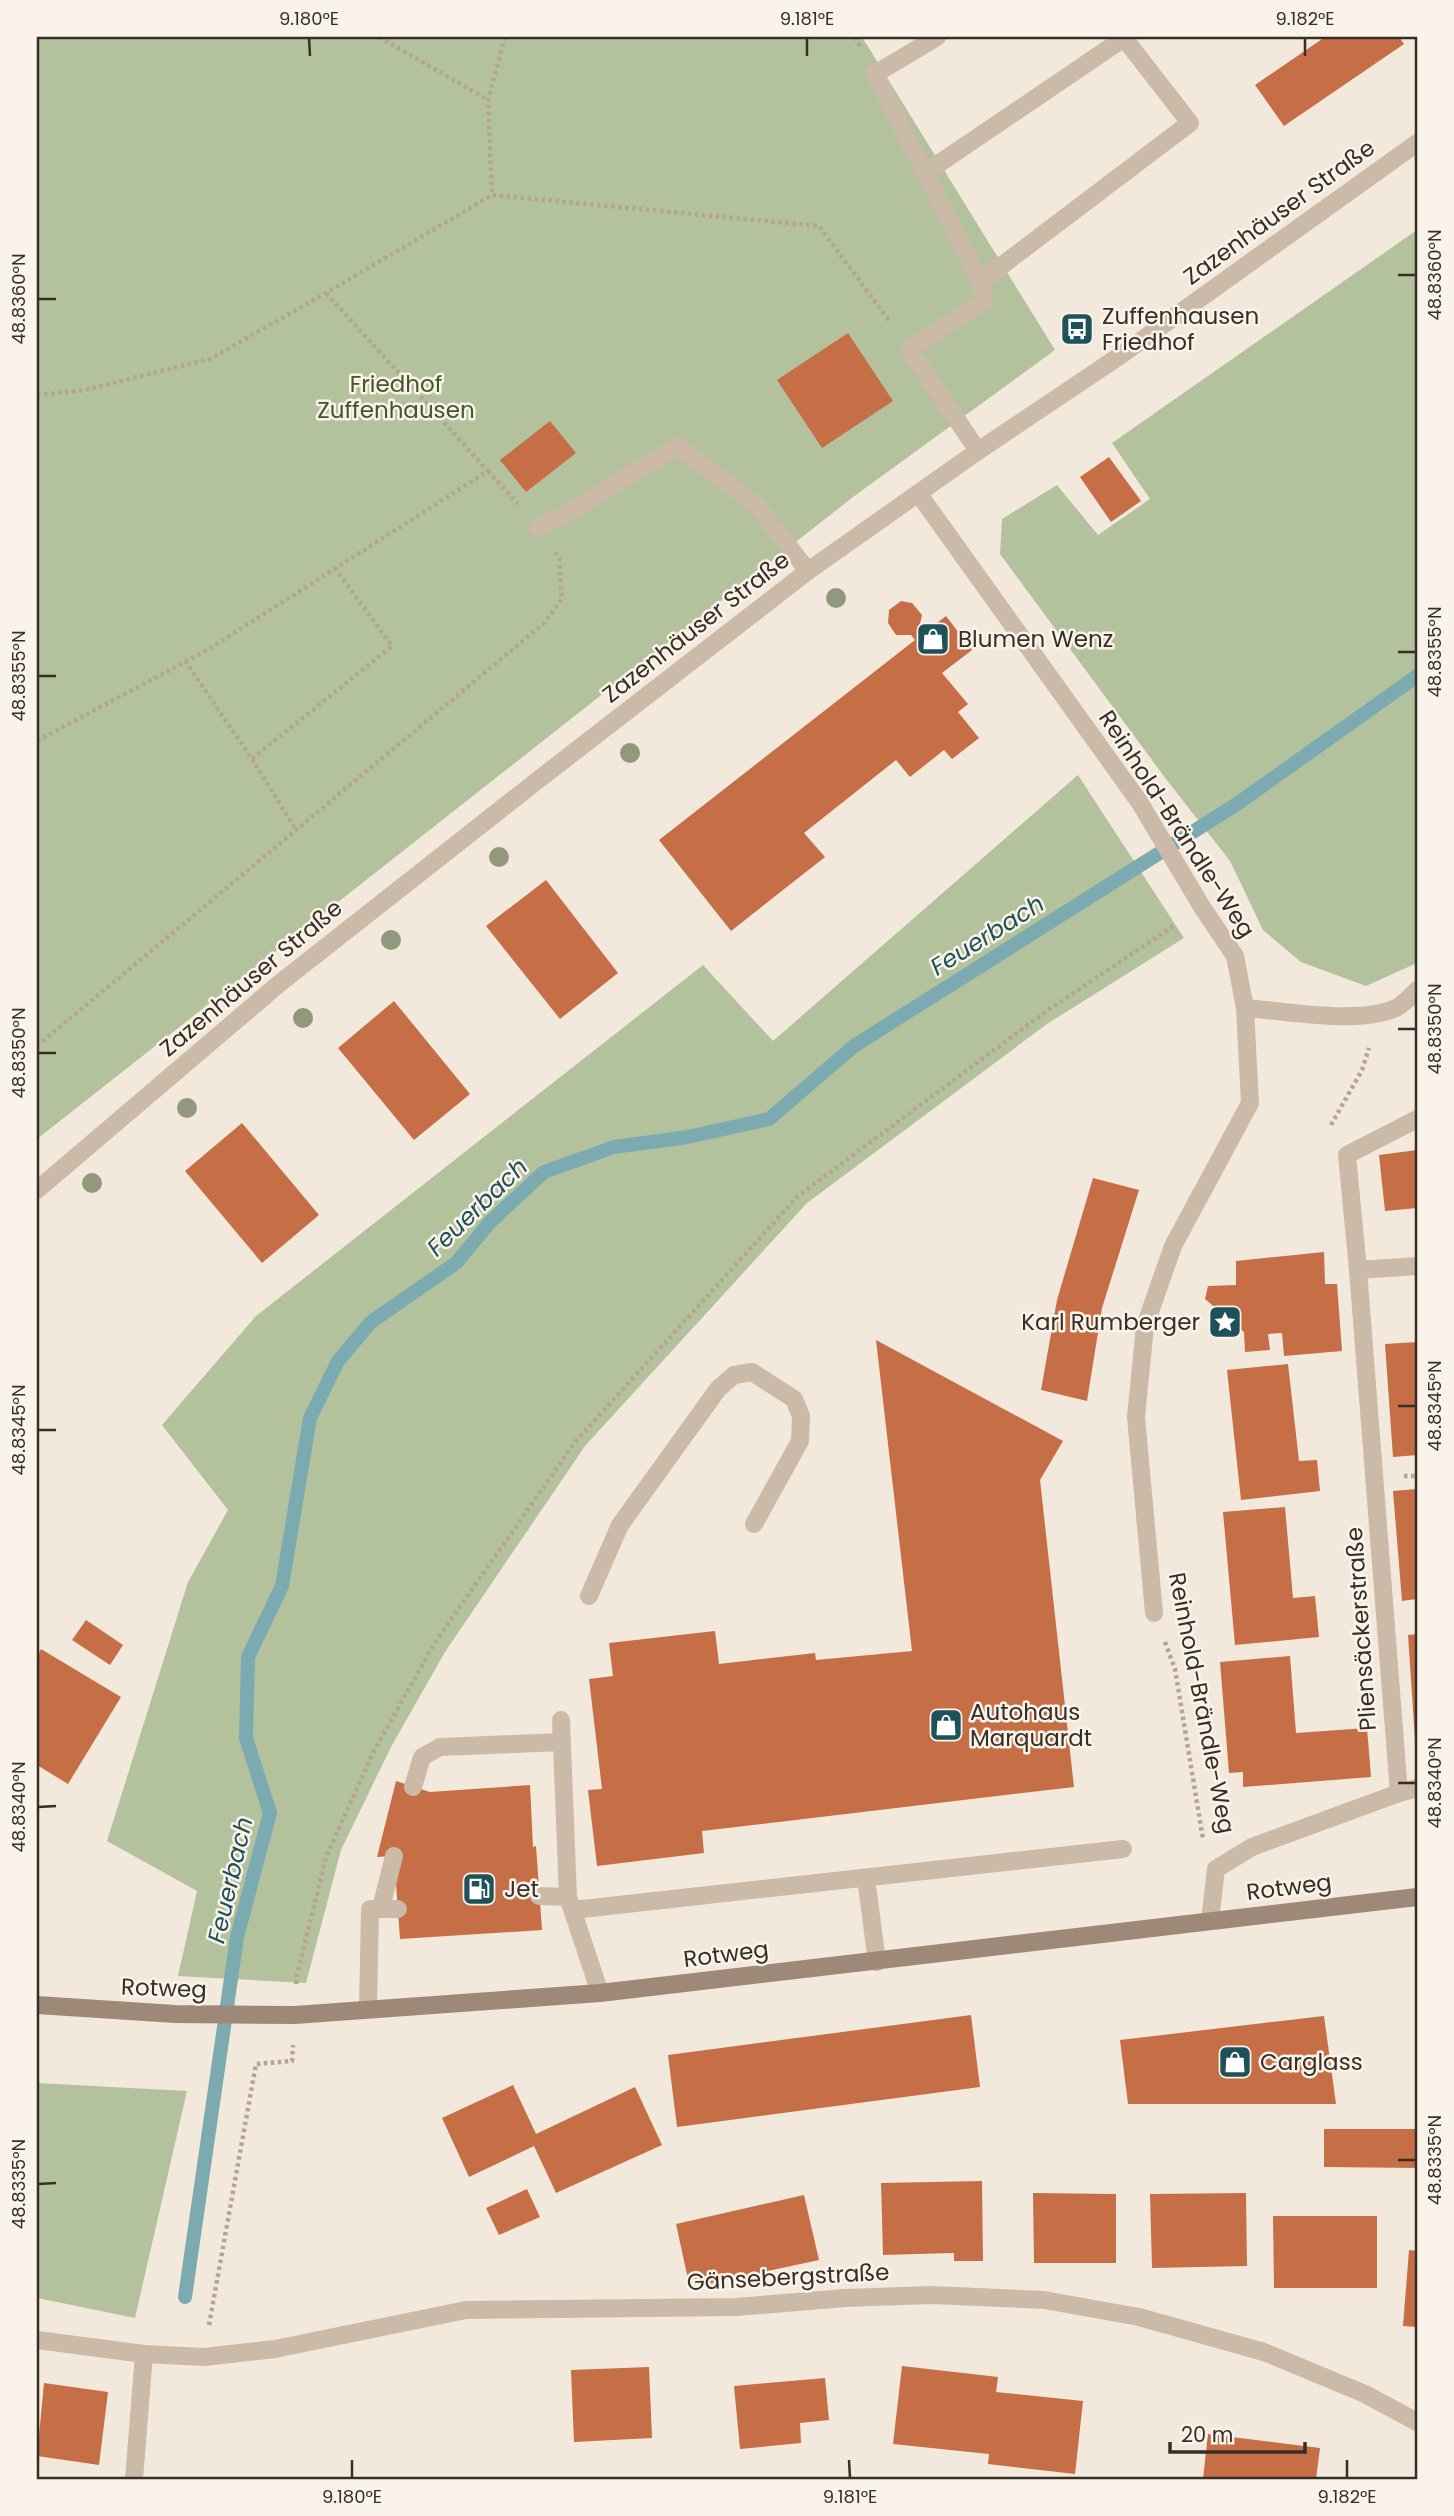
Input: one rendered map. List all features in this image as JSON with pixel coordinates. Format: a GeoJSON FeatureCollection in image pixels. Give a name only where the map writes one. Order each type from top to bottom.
{"type":"FeatureCollection","features":[{"type":"Feature","properties":{"kind":"main road","name":"Rotweg"},"geometry":{"type":"LineString","coordinates":[[37,2005],[175,2014],[295,2015],[600,1993],[1417,1897]]}},
{"type":"Feature","properties":{"kind":"street"},"geometry":{"type":"LineString","coordinates":[[937,37],[876,74],[980,282],[984,301],[909,349],[978,452]]}},
{"type":"Feature","properties":{"kind":"street"},"geometry":{"type":"LineString","coordinates":[[925,173],[1123,37],[1190,123],[980,282]]}},
{"type":"Feature","properties":{"kind":"street","name":"Zazenhäuser Straße"},"geometry":{"type":"LineString","coordinates":[[37,1190],[280,983],[808,571],[1121,355],[1417,143]]}},
{"type":"Feature","properties":{"kind":"street"},"geometry":{"type":"LineString","coordinates":[[538,527],[563,516],[678,446],[758,507],[808,571]]}},
{"type":"Feature","properties":{"kind":"street","name":"Reinhold-Brändle-Weg"},"geometry":{"type":"LineString","coordinates":[[918,493],[1140,803],[1202,907],[1235,956],[1245,1008],[1250,1103],[1173,1246],[1145,1326],[1136,1418],[1154,1613]]}},
{"type":"Feature","properties":{"kind":"street"},"geometry":{"type":"LineString","coordinates":[[1245,1008],[1349,1016],[1380,1014],[1399,1006],[1417,990]]}},
{"type":"Feature","properties":{"kind":"street","name":"Pliensäckerstraße"},"geometry":{"type":"LineString","coordinates":[[1399,1793],[1347,1155],[1417,1119]]}},
{"type":"Feature","properties":{"kind":"street"},"geometry":{"type":"LineString","coordinates":[[1358,1270],[1417,1266]]}},
{"type":"Feature","properties":{"kind":"street"},"geometry":{"type":"LineString","coordinates":[[590,1596],[620,1525],[718,1389],[734,1375],[752,1372],[794,1399],[801,1416],[800,1441],[754,1524]]}},
{"type":"Feature","properties":{"kind":"street"},"geometry":{"type":"LineString","coordinates":[[561,1720],[571,1903],[600,1993]]}},
{"type":"Feature","properties":{"kind":"street"},"geometry":{"type":"LineString","coordinates":[[413,1787],[422,1757],[440,1747],[562,1742]]}},
{"type":"Feature","properties":{"kind":"street"},"geometry":{"type":"LineString","coordinates":[[1210,1921],[1216,1869],[1252,1847],[1417,1788]]}},
{"type":"Feature","properties":{"kind":"street"},"geometry":{"type":"LineString","coordinates":[[540,1896],[571,1903],[866,1878],[1124,1849]]}},
{"type":"Feature","properties":{"kind":"street"},"geometry":{"type":"LineString","coordinates":[[368,2009],[369,1909],[390,1908],[394,1856]]}},
{"type":"Feature","properties":{"kind":"street"},"geometry":{"type":"LineString","coordinates":[[866,1878],[877,1962]]}},
{"type":"Feature","properties":{"kind":"street","name":"Gänsebergstraße"},"geometry":{"type":"LineString","coordinates":[[37,2340],[144,2354],[204,2357],[275,2349],[466,2310],[736,2307],[845,2298],[932,2295],[1032,2300],[1139,2317],[1264,2352],[1365,2394],[1417,2422]]}},
{"type":"Feature","properties":{"kind":"street"},"geometry":{"type":"LineString","coordinates":[[134,2479],[144,2354]]}},
{"type":"Feature","properties":{"kind":"path"},"geometry":{"type":"LineString","coordinates":[[379,37],[488,100]]}},
{"type":"Feature","properties":{"kind":"path"},"geometry":{"type":"LineString","coordinates":[[492,195],[488,100],[505,37]]}},
{"type":"Feature","properties":{"kind":"path"},"geometry":{"type":"LineString","coordinates":[[37,395],[85,390],[210,359],[492,195],[819,226],[909,349]]}},
{"type":"Feature","properties":{"kind":"path"},"geometry":{"type":"LineString","coordinates":[[37,1046],[543,624],[562,599],[559,558],[538,527],[326,293]]}},
{"type":"Feature","properties":{"kind":"path"},"geometry":{"type":"LineString","coordinates":[[37,741],[186,661],[488,471]]}},
{"type":"Feature","properties":{"kind":"path"},"geometry":{"type":"LineString","coordinates":[[252,759],[392,646],[335,568]]}},
{"type":"Feature","properties":{"kind":"path"},"geometry":{"type":"LineString","coordinates":[[186,661],[296,830]]}},
{"type":"Feature","properties":{"kind":"path"},"geometry":{"type":"LineString","coordinates":[[1331,1126],[1362,1070],[1380,1014]]}},
{"type":"Feature","properties":{"kind":"path","name":"Reinhold-Brändle-Weg"},"geometry":{"type":"LineString","coordinates":[[1154,1613],[1175,1669],[1202,1837],[1216,1869]]}},
{"type":"Feature","properties":{"kind":"path"},"geometry":{"type":"LineString","coordinates":[[204,2357],[256,2064],[292,2061],[295,2015]]}},
{"type":"Feature","properties":{"kind":"green space","name":"Friedhof Zuffenhausen"},"geometry":{"type":"Polygon","coordinates":[[[37,37],[862,37],[1055,350],[853,497],[37,1139],[37,37]]]}},
{"type":"Feature","properties":{"kind":"green space"},"geometry":{"type":"Polygon","coordinates":[[[1417,230],[1417,963],[1366,986],[1301,962],[1263,930],[1230,861],[1000,554],[1002,519],[1057,485],[1098,535],[1150,499],[1112,443],[1417,230]]]}},
{"type":"Feature","properties":{"kind":"green space"},"geometry":{"type":"Polygon","coordinates":[[[1078,775],[1184,938],[1047,1024],[807,1203],[585,1446],[445,1652],[391,1747],[341,1850],[306,1983],[178,1976],[197,1891],[107,1841],[188,1582],[228,1510],[162,1425],[256,1316],[703,965],[773,1041],[1078,775]]]}},
{"type":"Feature","properties":{"kind":"green space"},"geometry":{"type":"Polygon","coordinates":[[[37,2083],[187,2091],[135,2318],[37,2298],[37,2083]]]}},
{"type":"Feature","properties":{"kind":"building"},"geometry":{"type":"Polygon","coordinates":[[[1325,37],[1399,37],[1404,44],[1284,126],[1255,85],[1325,37]]]}},
{"type":"Feature","properties":{"kind":"building"},"geometry":{"type":"Polygon","coordinates":[[[848,333],[893,401],[822,448],[777,380],[848,333]]]}},
{"type":"Feature","properties":{"kind":"building"},"geometry":{"type":"Polygon","coordinates":[[[550,421],[576,453],[526,492],[500,460],[550,421]]]}},
{"type":"Feature","properties":{"kind":"building"},"geometry":{"type":"Polygon","coordinates":[[[1109,457],[1141,501],[1111,522],[1080,477],[1109,457]]]}},
{"type":"Feature","properties":{"kind":"building"},"geometry":{"type":"Polygon","coordinates":[[[901,601],[912,603],[922,615],[919,628],[924,633],[946,616],[972,650],[942,673],[968,704],[958,712],[979,738],[952,759],[944,750],[910,777],[896,760],[804,833],[825,857],[731,931],[659,840],[915,640],[911,635],[896,635],[888,623],[889,610],[901,601]]]}},
{"type":"Feature","properties":{"kind":"building"},"geometry":{"type":"Polygon","coordinates":[[[546,880],[618,973],[560,1019],[486,926],[546,880]]]}},
{"type":"Feature","properties":{"kind":"building"},"geometry":{"type":"Polygon","coordinates":[[[394,1001],[470,1094],[414,1140],[338,1048],[394,1001]]]}},
{"type":"Feature","properties":{"kind":"building"},"geometry":{"type":"Polygon","coordinates":[[[242,1123],[319,1215],[262,1263],[185,1171],[242,1123]]]}},
{"type":"Feature","properties":{"kind":"building"},"geometry":{"type":"Polygon","coordinates":[[[1417,1150],[1417,1208],[1385,1211],[1379,1155],[1417,1150]]]}},
{"type":"Feature","properties":{"kind":"building"},"geometry":{"type":"Polygon","coordinates":[[[1093,1178],[1139,1190],[1102,1308],[1087,1401],[1041,1390],[1057,1300],[1093,1178]]]}},
{"type":"Feature","properties":{"kind":"building"},"geometry":{"type":"Polygon","coordinates":[[[1324,1252],[1325,1284],[1337,1284],[1342,1351],[1284,1356],[1282,1333],[1268,1334],[1270,1350],[1245,1352],[1244,1332],[1205,1299],[1208,1286],[1236,1285],[1236,1261],[1324,1252]]]}},
{"type":"Feature","properties":{"kind":"building"},"geometry":{"type":"Polygon","coordinates":[[[876,1340],[1063,1441],[1040,1480],[1074,1787],[702,1831],[704,1853],[597,1866],[588,1790],[602,1789],[589,1679],[613,1676],[609,1643],[715,1631],[719,1664],[815,1653],[816,1660],[912,1651],[876,1340]]]}},
{"type":"Feature","properties":{"kind":"building"},"geometry":{"type":"Polygon","coordinates":[[[1417,1342],[1417,1455],[1393,1457],[1385,1344],[1417,1342]]]}},
{"type":"Feature","properties":{"kind":"building"},"geometry":{"type":"Polygon","coordinates":[[[1288,1364],[1299,1461],[1317,1460],[1320,1491],[1241,1500],[1227,1370],[1288,1364]]]}},
{"type":"Feature","properties":{"kind":"building"},"geometry":{"type":"Polygon","coordinates":[[[1417,1489],[1417,1599],[1402,1601],[1393,1491],[1417,1489]]]}},
{"type":"Feature","properties":{"kind":"building"},"geometry":{"type":"Polygon","coordinates":[[[1285,1507],[1293,1598],[1315,1596],[1319,1637],[1235,1645],[1223,1512],[1285,1507]]]}},
{"type":"Feature","properties":{"kind":"building"},"geometry":{"type":"Polygon","coordinates":[[[86,1620],[123,1645],[110,1665],[72,1640],[86,1620]]]}},
{"type":"Feature","properties":{"kind":"building"},"geometry":{"type":"Polygon","coordinates":[[[1417,1634],[1417,1739],[1415,1740],[1408,1635],[1417,1634]]]}},
{"type":"Feature","properties":{"kind":"building"},"geometry":{"type":"Polygon","coordinates":[[[41,1649],[121,1697],[68,1784],[37,1765],[37,1657],[41,1649]]]}},
{"type":"Feature","properties":{"kind":"building"},"geometry":{"type":"Polygon","coordinates":[[[1290,1656],[1296,1733],[1367,1728],[1371,1777],[1243,1787],[1243,1772],[1229,1773],[1220,1662],[1290,1656]]]}},
{"type":"Feature","properties":{"kind":"building"},"geometry":{"type":"Polygon","coordinates":[[[396,1781],[430,1792],[530,1785],[533,1847],[536,1846],[542,1930],[400,1939],[394,1856],[377,1857],[396,1781]]]}},
{"type":"Feature","properties":{"kind":"building"},"geometry":{"type":"Polygon","coordinates":[[[971,2015],[980,2087],[677,2127],[668,2055],[971,2015]]]}},
{"type":"Feature","properties":{"kind":"building"},"geometry":{"type":"Polygon","coordinates":[[[1324,2016],[1336,2104],[1128,2104],[1120,2040],[1324,2016]]]}},
{"type":"Feature","properties":{"kind":"building"},"geometry":{"type":"Polygon","coordinates":[[[513,2085],[536,2134],[635,2087],[662,2145],[556,2193],[534,2146],[469,2177],[442,2118],[513,2085]]]}},
{"type":"Feature","properties":{"kind":"building"},"geometry":{"type":"Polygon","coordinates":[[[1324,2129],[1417,2129],[1417,2168],[1324,2167],[1324,2129]]]}},
{"type":"Feature","properties":{"kind":"building"},"geometry":{"type":"Polygon","coordinates":[[[982,2181],[983,2261],[954,2261],[954,2253],[883,2255],[881,2183],[982,2181]]]}},
{"type":"Feature","properties":{"kind":"building"},"geometry":{"type":"Polygon","coordinates":[[[527,2189],[540,2217],[499,2235],[486,2208],[527,2189]]]}},
{"type":"Feature","properties":{"kind":"building"},"geometry":{"type":"Polygon","coordinates":[[[1033,2193],[1116,2194],[1116,2263],[1034,2263],[1033,2193]]]}},
{"type":"Feature","properties":{"kind":"building"},"geometry":{"type":"Polygon","coordinates":[[[1246,2193],[1247,2266],[1152,2268],[1150,2194],[1246,2193]]]}},
{"type":"Feature","properties":{"kind":"building"},"geometry":{"type":"Polygon","coordinates":[[[804,2195],[819,2260],[690,2288],[676,2224],[804,2195]]]}},
{"type":"Feature","properties":{"kind":"building"},"geometry":{"type":"Polygon","coordinates":[[[1273,2216],[1377,2216],[1377,2288],[1274,2288],[1273,2216]]]}},
{"type":"Feature","properties":{"kind":"building"},"geometry":{"type":"Polygon","coordinates":[[[1409,2250],[1417,2251],[1417,2327],[1403,2326],[1409,2250]]]}},
{"type":"Feature","properties":{"kind":"building"},"geometry":{"type":"Polygon","coordinates":[[[902,2366],[998,2377],[996,2392],[1083,2401],[1075,2474],[988,2464],[989,2454],[893,2444],[902,2366]]]}},
{"type":"Feature","properties":{"kind":"building"},"geometry":{"type":"Polygon","coordinates":[[[649,2367],[652,2438],[574,2442],[571,2370],[649,2367]]]}},
{"type":"Feature","properties":{"kind":"building"},"geometry":{"type":"Polygon","coordinates":[[[825,2378],[829,2420],[800,2423],[801,2443],[740,2449],[734,2386],[825,2378]]]}},
{"type":"Feature","properties":{"kind":"building"},"geometry":{"type":"Polygon","coordinates":[[[44,2383],[108,2392],[99,2465],[37,2456],[44,2383]]]}},
{"type":"Feature","properties":{"kind":"building"},"geometry":{"type":"Polygon","coordinates":[[[1208,2434],[1320,2448],[1316,2479],[1203,2479],[1208,2434]]]}},
{"type":"Feature","properties":{"kind":"waterway","name":"Feuerbach"},"geometry":{"type":"LineString","coordinates":[[185,2297],[237,1937],[270,1813],[246,1738],[248,1657],[282,1586],[310,1418],[338,1361],[371,1322],[456,1263],[490,1222],[544,1172],[614,1147],[688,1137],[769,1119],[854,1046],[1237,804],[1417,676]]}},
{"type":"Feature","properties":{"kind":"place","name":"Zuffenhausen Friedhof"},"geometry":{"type":"Point","coordinates":[1077,329]}},
{"type":"Feature","properties":{"kind":"place","name":"Blumen Wenz"},"geometry":{"type":"Point","coordinates":[933,639]}},
{"type":"Feature","properties":{"kind":"place","name":"Karl Rumberger"},"geometry":{"type":"Point","coordinates":[1225,1322]}},
{"type":"Feature","properties":{"kind":"place","name":"Autohaus Marquardt"},"geometry":{"type":"Point","coordinates":[946,1725]}},
{"type":"Feature","properties":{"kind":"place","name":"Jet"},"geometry":{"type":"Point","coordinates":[479,1889]}},
{"type":"Feature","properties":{"kind":"place","name":"Carglass"},"geometry":{"type":"Point","coordinates":[1235,2062]}}]}
